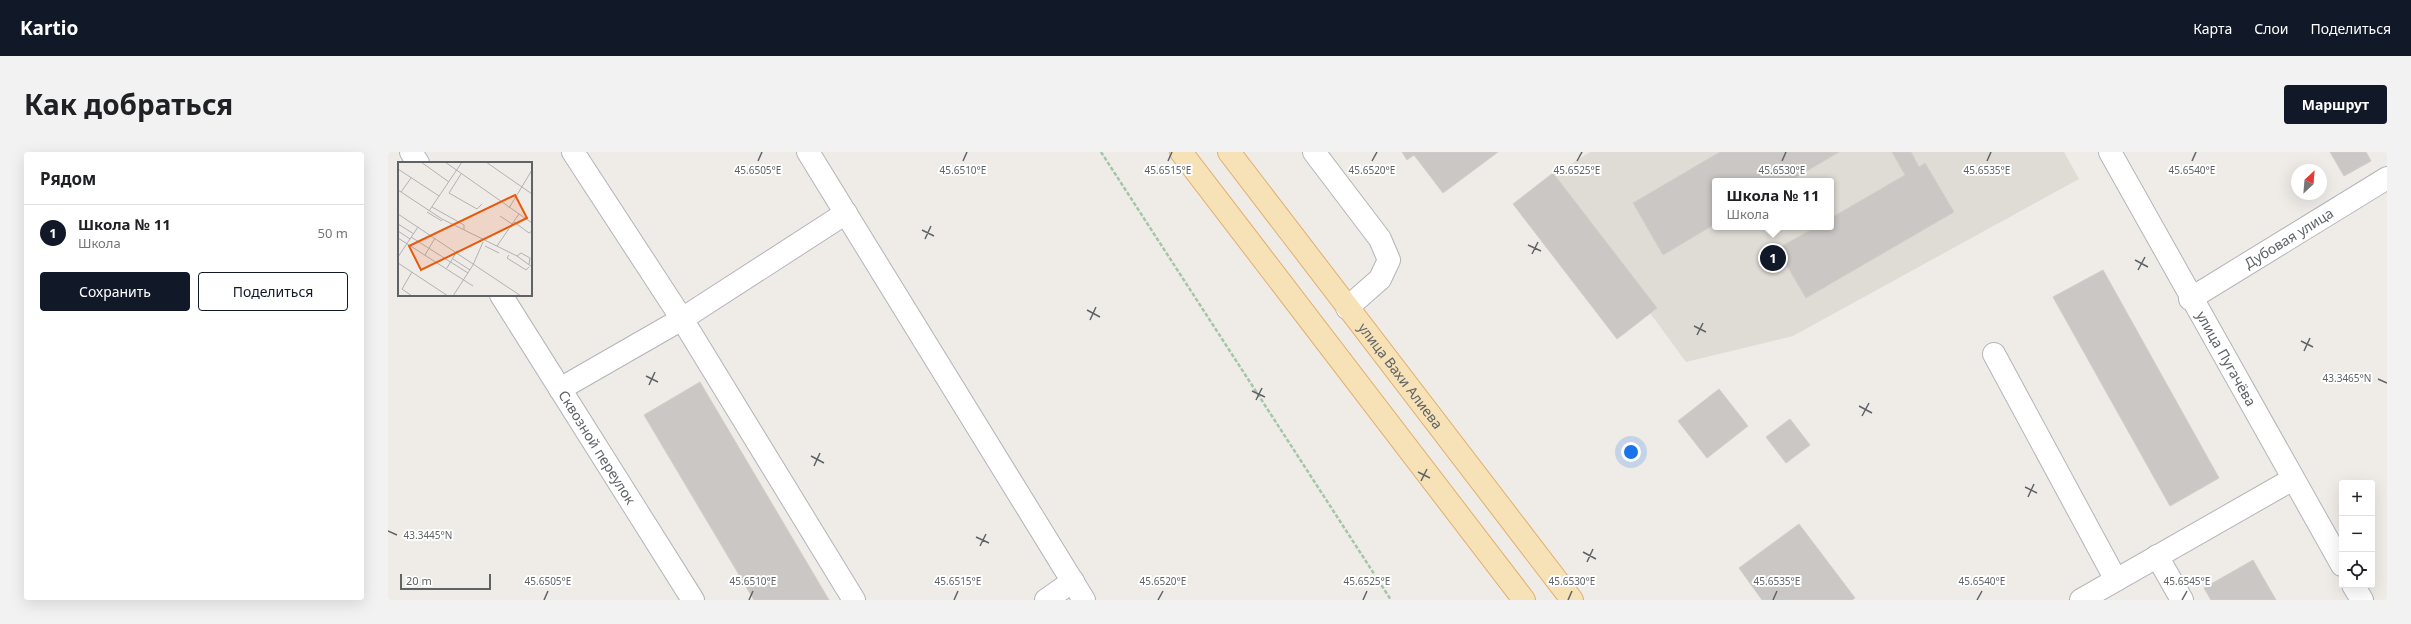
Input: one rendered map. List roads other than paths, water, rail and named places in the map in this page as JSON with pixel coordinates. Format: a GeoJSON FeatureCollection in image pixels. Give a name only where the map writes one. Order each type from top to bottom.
{"type":"FeatureCollection","features":[{"type":"Feature","properties":{"kind":"main road"},"geometry":{"type":"LineString","coordinates":[[1180,152],[1524,600]]}},
{"type":"Feature","properties":{"kind":"main road","name":"улица Вахи Алиева"},"geometry":{"type":"LineString","coordinates":[[1229,152],[1572,600]]}},
{"type":"Feature","properties":{"kind":"street"},"geometry":{"type":"LineString","coordinates":[[411,152],[417,162]]}},
{"type":"Feature","properties":{"kind":"street"},"geometry":{"type":"LineString","coordinates":[[573,152],[682,319],[854,600]]}},
{"type":"Feature","properties":{"kind":"street"},"geometry":{"type":"LineString","coordinates":[[808,152],[1084,600]]}},
{"type":"Feature","properties":{"kind":"street"},"geometry":{"type":"LineString","coordinates":[[1314,152],[1380,239],[1389,260],[1380,279],[1347,308]]}},
{"type":"Feature","properties":{"kind":"street","name":"улица Пугачёва"},"geometry":{"type":"LineString","coordinates":[[2110,152],[2190,299],[2339,560]]}},
{"type":"Feature","properties":{"kind":"street","name":"Дубовая улица"},"geometry":{"type":"LineString","coordinates":[[2190,299],[2387,178]]}},
{"type":"Feature","properties":{"kind":"street"},"geometry":{"type":"LineString","coordinates":[[560,389],[682,319],[846,213]]}},
{"type":"Feature","properties":{"kind":"street","name":"Сквозной переулок"},"geometry":{"type":"LineString","coordinates":[[502,296],[692,600]]}},
{"type":"Feature","properties":{"kind":"street"},"geometry":{"type":"LineString","coordinates":[[1994,354],[2116,580]]}},
{"type":"Feature","properties":{"kind":"street"},"geometry":{"type":"LineString","coordinates":[[2081,600],[2293,479]]}},
{"type":"Feature","properties":{"kind":"street"},"geometry":{"type":"LineString","coordinates":[[2157,556],[2182,600]]}},
{"type":"Feature","properties":{"kind":"street"},"geometry":{"type":"LineString","coordinates":[[1046,600],[1073,581]]}},
{"type":"Feature","properties":{"kind":"street"},"geometry":{"type":"LineString","coordinates":[[2355,588],[2362,600]]}},
{"type":"Feature","properties":{"kind":"place","name":"Школа № 11"},"geometry":{"type":"Point","coordinates":[1773,258]}}]}
